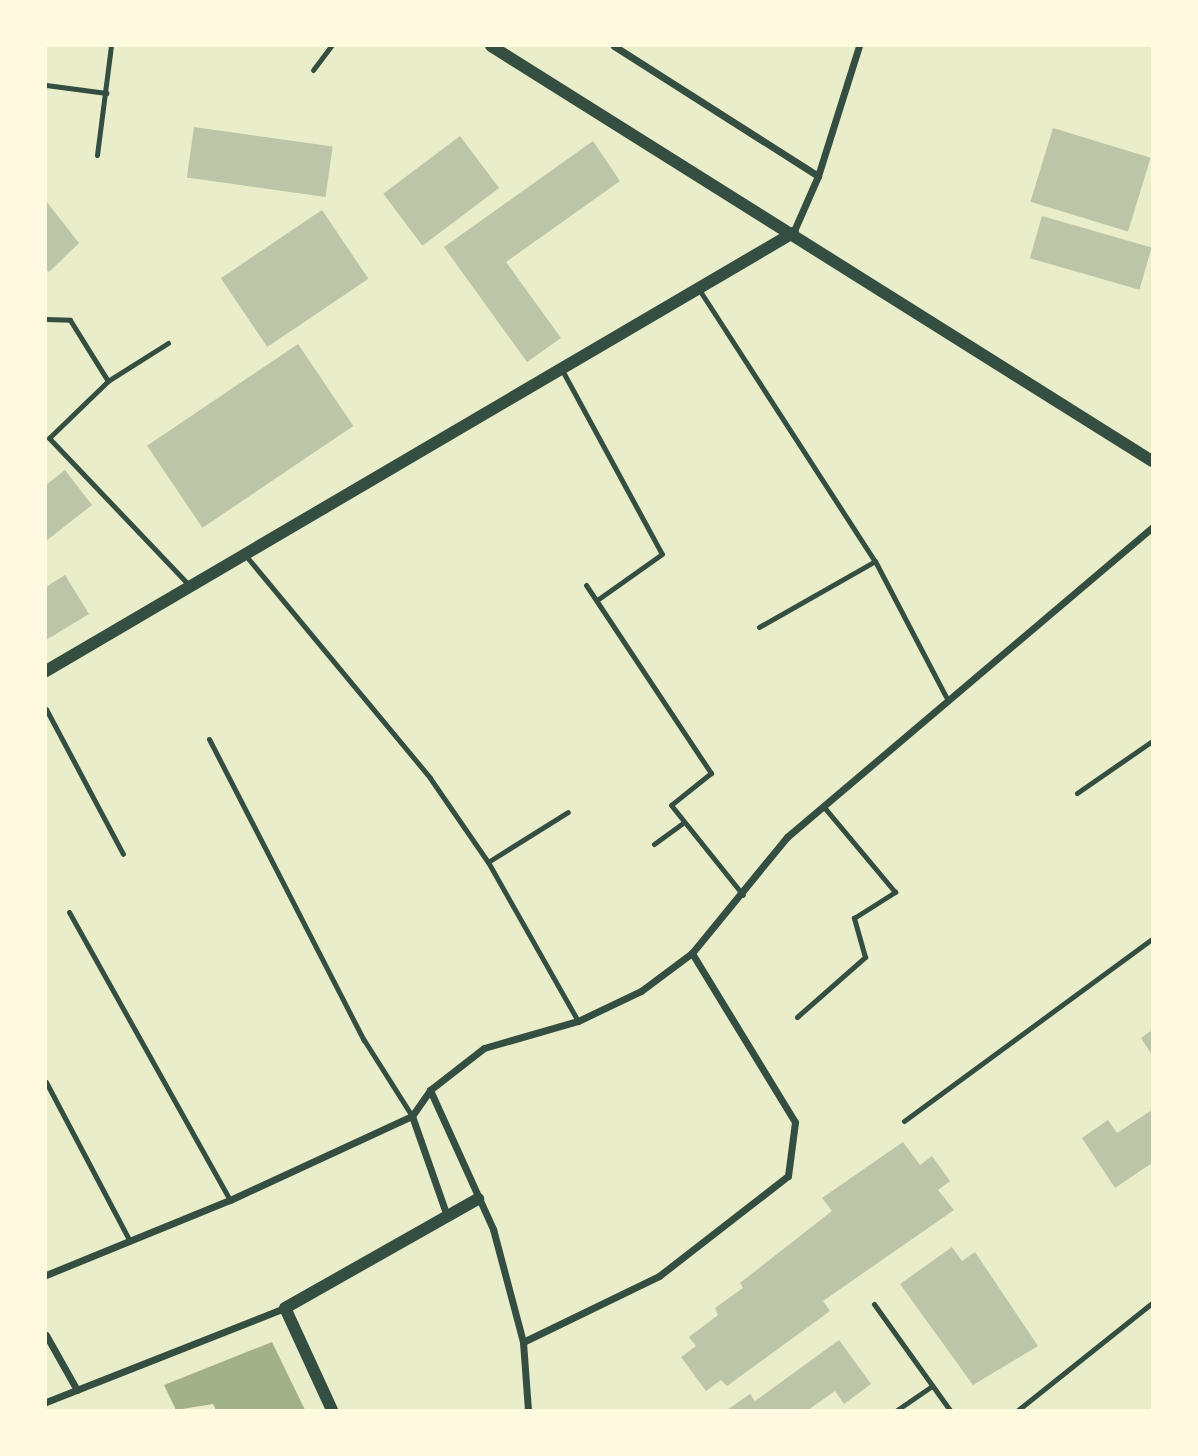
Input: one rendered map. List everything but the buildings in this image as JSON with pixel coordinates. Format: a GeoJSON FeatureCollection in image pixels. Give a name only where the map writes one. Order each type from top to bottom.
{"type":"FeatureCollection","features":[{"type":"Feature","properties":{"kind":"street"},"geometry":{"type":"LineString","coordinates":[[491,46],[1153,461]]}},
{"type":"Feature","properties":{"kind":"street"},"geometry":{"type":"LineString","coordinates":[[614,46],[818,176]]}},
{"type":"Feature","properties":{"kind":"street"},"geometry":{"type":"LineString","coordinates":[[46,671],[700,291],[793,233],[818,176],[859,46]]}},
{"type":"Feature","properties":{"kind":"street"},"geometry":{"type":"LineString","coordinates":[[46,1275],[230,1200],[412,1116],[430,1090],[484,1048],[578,1021],[641,991],[692,953],[743,895],[787,837],[946,697],[1153,528]]}},
{"type":"Feature","properties":{"kind":"street"},"geometry":{"type":"LineString","coordinates":[[523,1342],[659,1276],[788,1177],[795,1122],[692,953]]}},
{"type":"Feature","properties":{"kind":"street"},"geometry":{"type":"LineString","coordinates":[[430,1090],[493,1229],[523,1342],[528,1410]]}},
{"type":"Feature","properties":{"kind":"street"},"geometry":{"type":"LineString","coordinates":[[412,1116],[447,1216]]}},
{"type":"Feature","properties":{"kind":"street"},"geometry":{"type":"LineString","coordinates":[[46,1402],[285,1308],[478,1199]]}},
{"type":"Feature","properties":{"kind":"street"},"geometry":{"type":"LineString","coordinates":[[285,1308],[332,1410]]}},
{"type":"Feature","properties":{"kind":"street"},"geometry":{"type":"LineString","coordinates":[[46,1335],[77,1390]]}},
{"type":"Feature","properties":{"kind":"lane"},"geometry":{"type":"LineString","coordinates":[[97,155],[111,46]]}},
{"type":"Feature","properties":{"kind":"lane"},"geometry":{"type":"LineString","coordinates":[[313,70],[331,46]]}},
{"type":"Feature","properties":{"kind":"lane"},"geometry":{"type":"LineString","coordinates":[[46,85],[106,93]]}},
{"type":"Feature","properties":{"kind":"lane"},"geometry":{"type":"LineString","coordinates":[[700,291],[875,561],[946,697]]}},
{"type":"Feature","properties":{"kind":"lane"},"geometry":{"type":"LineString","coordinates":[[46,319],[70,320],[108,381]]}},
{"type":"Feature","properties":{"kind":"lane"},"geometry":{"type":"LineString","coordinates":[[168,343],[108,381],[47,438],[191,587]]}},
{"type":"Feature","properties":{"kind":"lane"},"geometry":{"type":"LineString","coordinates":[[562,370],[662,554],[597,600]]}},
{"type":"Feature","properties":{"kind":"lane"},"geometry":{"type":"LineString","coordinates":[[246,556],[430,778],[488,862],[578,1021]]}},
{"type":"Feature","properties":{"kind":"lane"},"geometry":{"type":"LineString","coordinates":[[759,627],[875,561]]}},
{"type":"Feature","properties":{"kind":"lane"},"geometry":{"type":"LineString","coordinates":[[586,585],[710,772],[671,805],[682,824],[743,895]]}},
{"type":"Feature","properties":{"kind":"lane"},"geometry":{"type":"LineString","coordinates":[[46,709],[123,854]]}},
{"type":"Feature","properties":{"kind":"lane"},"geometry":{"type":"LineString","coordinates":[[209,739],[364,1040],[412,1116]]}},
{"type":"Feature","properties":{"kind":"lane"},"geometry":{"type":"LineString","coordinates":[[1077,793],[1153,741]]}},
{"type":"Feature","properties":{"kind":"lane"},"geometry":{"type":"LineString","coordinates":[[797,1017],[865,957],[868,950],[854,918],[895,892],[822,806]]}},
{"type":"Feature","properties":{"kind":"lane"},"geometry":{"type":"LineString","coordinates":[[488,862],[568,812]]}},
{"type":"Feature","properties":{"kind":"lane"},"geometry":{"type":"LineString","coordinates":[[654,844],[682,824]]}},
{"type":"Feature","properties":{"kind":"lane"},"geometry":{"type":"LineString","coordinates":[[69,912],[230,1200]]}},
{"type":"Feature","properties":{"kind":"lane"},"geometry":{"type":"LineString","coordinates":[[904,1121],[1153,939]]}},
{"type":"Feature","properties":{"kind":"lane"},"geometry":{"type":"LineString","coordinates":[[46,1082],[130,1241]]}},
{"type":"Feature","properties":{"kind":"lane"},"geometry":{"type":"LineString","coordinates":[[1018,1410],[1153,1303]]}},
{"type":"Feature","properties":{"kind":"lane"},"geometry":{"type":"LineString","coordinates":[[874,1304],[950,1410]]}},
{"type":"Feature","properties":{"kind":"lane"},"geometry":{"type":"LineString","coordinates":[[897,1410],[932,1386]]}},
{"type":"Feature","properties":{"kind":"shaded area"},"geometry":{"type":"Polygon","coordinates":[[[272,1342],[305,1410],[216,1410],[213,1404],[176,1410],[164,1385],[272,1342]]]}}]}
